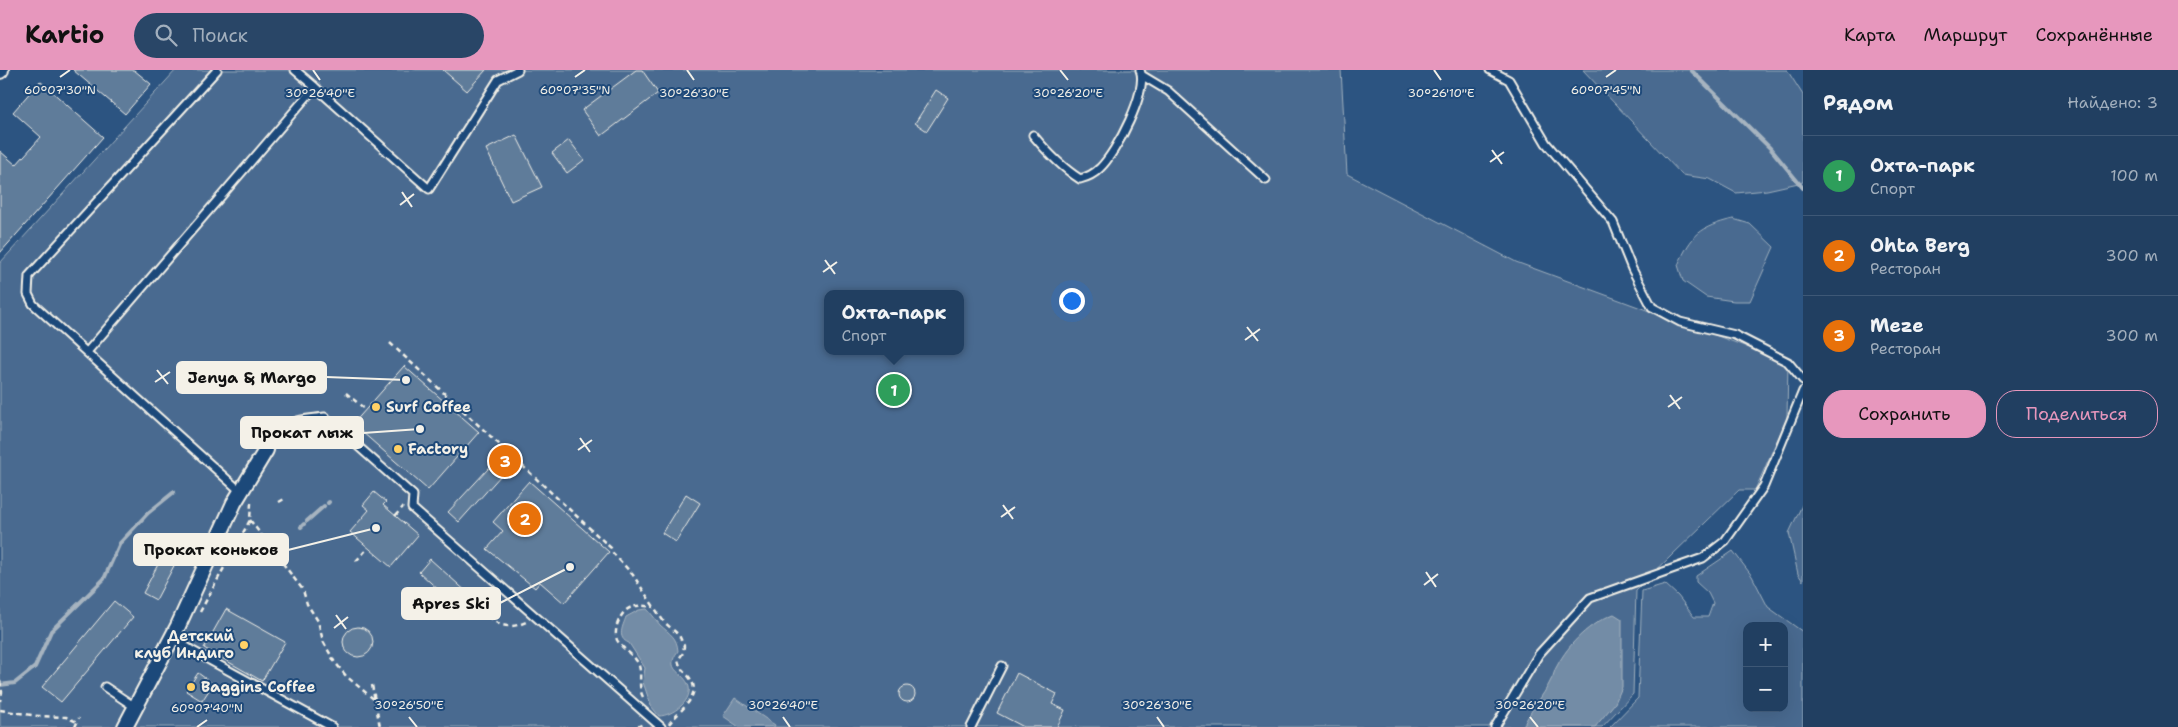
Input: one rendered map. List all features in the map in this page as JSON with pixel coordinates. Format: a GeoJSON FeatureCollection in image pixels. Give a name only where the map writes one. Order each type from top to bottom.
{"type":"FeatureCollection","features":[{"type":"Feature","properties":{"kind":"street"},"geometry":{"type":"LineString","coordinates":[[125,727],[172,638],[212,549],[245,494],[266,450]]}},
{"type":"Feature","properties":{"kind":"lane"},"geometry":{"type":"LineString","coordinates":[[217,70],[29,276],[28,294],[33,304],[245,494]]}},
{"type":"Feature","properties":{"kind":"lane"},"geometry":{"type":"LineString","coordinates":[[296,70],[429,189],[498,80],[518,70]]}},
{"type":"Feature","properties":{"kind":"lane"},"geometry":{"type":"LineString","coordinates":[[1490,70],[1509,80],[1546,143],[1613,222],[1632,269],[1652,307],[1680,322],[1734,336],[1788,362],[1803,380]]}},
{"type":"Feature","properties":{"kind":"lane"},"geometry":{"type":"LineString","coordinates":[[1033,135],[1050,155],[1072,174],[1080,179],[1089,177],[1101,167],[1124,134],[1136,106],[1141,73],[1168,91],[1266,180]]}},
{"type":"Feature","properties":{"kind":"lane"},"geometry":{"type":"LineString","coordinates":[[87,352],[315,87]]}},
{"type":"Feature","properties":{"kind":"lane"},"geometry":{"type":"LineString","coordinates":[[1495,727],[1539,654],[1590,598],[1703,558],[1725,541],[1764,486],[1803,391]]}},
{"type":"Feature","properties":{"kind":"lane"},"geometry":{"type":"LineString","coordinates":[[266,450],[274,445],[290,424],[296,421],[325,417],[413,495],[412,508],[661,727]]}},
{"type":"Feature","properties":{"kind":"lane"},"geometry":{"type":"LineString","coordinates":[[193,553],[212,549]]}},
{"type":"Feature","properties":{"kind":"lane"},"geometry":{"type":"LineString","coordinates":[[172,638],[332,727]]}},
{"type":"Feature","properties":{"kind":"lane"},"geometry":{"type":"LineString","coordinates":[[971,727],[1002,666]]}},
{"type":"Feature","properties":{"kind":"lane"},"geometry":{"type":"LineString","coordinates":[[105,687],[135,707]]}},
{"type":"Feature","properties":{"kind":"path"},"geometry":{"type":"LineString","coordinates":[[390,343],[611,548],[613,553],[633,575],[664,622],[679,635],[684,646],[678,660],[680,667],[694,682],[690,700],[670,722],[666,720]]}},
{"type":"Feature","properties":{"kind":"path"},"geometry":{"type":"LineString","coordinates":[[346,393],[366,410]]}},
{"type":"Feature","properties":{"kind":"path"},"geometry":{"type":"LineString","coordinates":[[245,494],[250,520],[302,590],[307,604],[318,621],[323,641],[334,661],[346,676],[376,700]]}},
{"type":"Feature","properties":{"kind":"path"},"geometry":{"type":"LineString","coordinates":[[280,502],[286,498]]}},
{"type":"Feature","properties":{"kind":"path"},"geometry":{"type":"LineString","coordinates":[[196,620],[250,520]]}},
{"type":"Feature","properties":{"kind":"path"},"geometry":{"type":"LineString","coordinates":[[356,561],[368,548]]}},
{"type":"Feature","properties":{"kind":"path"},"geometry":{"type":"LineString","coordinates":[[482,599],[487,615],[504,626],[514,627],[536,618]]}},
{"type":"Feature","properties":{"kind":"path"},"geometry":{"type":"LineString","coordinates":[[644,698],[639,690],[638,664],[617,639],[615,631],[620,615],[632,606],[639,605],[654,608]]}},
{"type":"Feature","properties":{"kind":"path"},"geometry":{"type":"LineString","coordinates":[[0,681],[2,692],[0,701]]}},
{"type":"Feature","properties":{"kind":"path"},"geometry":{"type":"LineString","coordinates":[[372,685],[380,727]]}},
{"type":"Feature","properties":{"kind":"path"},"geometry":{"type":"LineString","coordinates":[[0,710],[38,716],[66,717],[78,720],[75,727]]}},
{"type":"Feature","properties":{"kind":"shaded area"},"geometry":{"type":"Polygon","coordinates":[[[176,70],[1341,70],[1347,174],[1516,262],[1788,362],[1787,418],[1755,490],[1739,490],[1636,590],[1633,694],[1602,727],[0,727],[0,263],[176,70]]]}},
{"type":"Feature","properties":{"kind":"shaded area"},"geometry":{"type":"Polygon","coordinates":[[[1583,70],[1787,70],[1803,95],[1803,182],[1767,190],[1736,193],[1710,179],[1682,175],[1583,70]]]}},
{"type":"Feature","properties":{"kind":"shaded area"},"geometry":{"type":"Polygon","coordinates":[[[1733,219],[1750,224],[1774,247],[1750,301],[1706,297],[1683,281],[1678,265],[1688,246],[1698,233],[1712,225],[1733,219]]]}},
{"type":"Feature","properties":{"kind":"shaded area"},"geometry":{"type":"Polygon","coordinates":[[[1803,503],[1803,581],[1798,574],[1789,533],[1803,503]]]}},
{"type":"Feature","properties":{"kind":"shaded area"},"geometry":{"type":"Polygon","coordinates":[[[1733,551],[1752,576],[1768,607],[1803,632],[1803,727],[1610,727],[1638,698],[1642,591],[1665,584],[1678,596],[1694,617],[1708,617],[1713,603],[1708,593],[1696,582],[1696,576],[1733,551]]]}},
{"type":"Feature","properties":{"kind":"shaded area"},"geometry":{"type":"Polygon","coordinates":[[[647,609],[675,639],[678,651],[674,657],[673,666],[688,684],[689,690],[688,696],[681,706],[670,713],[659,716],[651,706],[643,682],[645,668],[622,635],[622,628],[626,617],[639,610],[647,609]]]}},
{"type":"Feature","properties":{"kind":"shaded area"},"geometry":{"type":"Polygon","coordinates":[[[1614,614],[1622,619],[1622,687],[1615,703],[1595,727],[1523,727],[1568,649],[1589,628],[1614,614]]]}},
{"type":"Feature","properties":{"kind":"shaded area"},"geometry":{"type":"Polygon","coordinates":[[[735,698],[775,725],[774,727],[739,727],[723,716],[735,698]]]}},
{"type":"Feature","properties":{"kind":"building"},"geometry":{"type":"Polygon","coordinates":[[[73,70],[134,70],[151,84],[125,114],[73,70]]]}},
{"type":"Feature","properties":{"kind":"building"},"geometry":{"type":"Polygon","coordinates":[[[443,70],[486,70],[467,91],[443,70]]]}},
{"type":"Feature","properties":{"kind":"building"},"geometry":{"type":"Polygon","coordinates":[[[636,70],[642,70],[658,93],[601,136],[582,110],[636,70]]]}},
{"type":"Feature","properties":{"kind":"building"},"geometry":{"type":"Polygon","coordinates":[[[40,81],[103,137],[0,253],[0,151],[16,165],[41,137],[13,112],[40,81]]]}},
{"type":"Feature","properties":{"kind":"building"},"geometry":{"type":"Polygon","coordinates":[[[936,90],[948,98],[927,131],[915,123],[936,90]]]}},
{"type":"Feature","properties":{"kind":"building"},"geometry":{"type":"Polygon","coordinates":[[[516,135],[542,187],[511,201],[486,149],[516,135]]]}},
{"type":"Feature","properties":{"kind":"building"},"geometry":{"type":"Polygon","coordinates":[[[569,140],[584,160],[567,173],[552,153],[569,140]]]}},
{"type":"Feature","properties":{"kind":"building"},"geometry":{"type":"Polygon","coordinates":[[[404,366],[479,432],[428,490],[353,424],[404,366]]]}},
{"type":"Feature","properties":{"kind":"building"},"geometry":{"type":"Polygon","coordinates":[[[501,455],[511,464],[459,522],[448,512],[501,455]]]}},
{"type":"Feature","properties":{"kind":"building"},"geometry":{"type":"Polygon","coordinates":[[[529,481],[609,552],[564,603],[540,582],[535,588],[487,549],[503,531],[493,522],[529,481]]]}},
{"type":"Feature","properties":{"kind":"building"},"geometry":{"type":"Polygon","coordinates":[[[374,492],[386,502],[383,505],[418,535],[391,567],[350,532],[369,510],[363,505],[374,492]]]}},
{"type":"Feature","properties":{"kind":"building"},"geometry":{"type":"Polygon","coordinates":[[[686,494],[700,503],[676,542],[662,533],[686,494]]]}},
{"type":"Feature","properties":{"kind":"building"},"geometry":{"type":"Polygon","coordinates":[[[165,551],[178,558],[156,600],[143,593],[165,551]]]}},
{"type":"Feature","properties":{"kind":"building"},"geometry":{"type":"Polygon","coordinates":[[[430,559],[478,602],[466,615],[419,572],[430,559]]]}},
{"type":"Feature","properties":{"kind":"building"},"geometry":{"type":"Polygon","coordinates":[[[114,601],[133,617],[61,702],[42,687],[114,601]]]}},
{"type":"Feature","properties":{"kind":"building","name":"Детский клуб Индиго"},"geometry":{"type":"Polygon","coordinates":[[[226,609],[285,642],[262,681],[204,648],[226,609]]]}},
{"type":"Feature","properties":{"kind":"building"},"geometry":{"type":"Polygon","coordinates":[[[358,627],[364,628],[372,636],[372,648],[364,656],[358,657],[352,656],[344,648],[343,642],[344,636],[352,628],[358,627]]]}},
{"type":"Feature","properties":{"kind":"building"},"geometry":{"type":"Polygon","coordinates":[[[198,673],[213,684],[202,701],[186,691],[198,673]]]}},
{"type":"Feature","properties":{"kind":"building"},"geometry":{"type":"Polygon","coordinates":[[[1017,673],[1057,694],[1052,704],[1065,710],[1057,727],[1024,727],[997,713],[1017,673]]]}},
{"type":"Feature","properties":{"kind":"building"},"geometry":{"type":"Polygon","coordinates":[[[904,686],[910,686],[915,691],[913,700],[904,702],[899,697],[899,691],[904,686]]]}},
{"type":"Feature","properties":{"kind":"waterway"},"geometry":{"type":"LineString","coordinates":[[1691,70],[1770,148],[1803,188]]}},
{"type":"Feature","properties":{"kind":"waterway"},"geometry":{"type":"LineString","coordinates":[[0,685],[15,683],[35,667],[51,631],[104,579],[120,543],[148,513],[174,492]]}},
{"type":"Feature","properties":{"kind":"waterway"},"geometry":{"type":"LineString","coordinates":[[307,521],[324,506]]}},
{"type":"Feature","properties":{"kind":"waterway"},"geometry":{"type":"LineString","coordinates":[[301,527],[304,524]]}},
{"type":"Feature","properties":{"kind":"place","name":"Jenya & Margo"},"geometry":{"type":"Point","coordinates":[406,380]}},
{"type":"Feature","properties":{"kind":"place","name":"Охта-парк"},"geometry":{"type":"Point","coordinates":[894,390]}},
{"type":"Feature","properties":{"kind":"place","name":"Surf Coffee"},"geometry":{"type":"Point","coordinates":[376,407]}},
{"type":"Feature","properties":{"kind":"place","name":"Прокат лыж"},"geometry":{"type":"Point","coordinates":[420,429]}},
{"type":"Feature","properties":{"kind":"place","name":"Factory"},"geometry":{"type":"Point","coordinates":[398,449]}},
{"type":"Feature","properties":{"kind":"place","name":"Meze"},"geometry":{"type":"Point","coordinates":[505,461]}},
{"type":"Feature","properties":{"kind":"place","name":"Ohta Berg"},"geometry":{"type":"Point","coordinates":[525,519]}},
{"type":"Feature","properties":{"kind":"place","name":"Прокат коньков"},"geometry":{"type":"Point","coordinates":[376,528]}},
{"type":"Feature","properties":{"kind":"place","name":"Apres Ski"},"geometry":{"type":"Point","coordinates":[570,567]}},
{"type":"Feature","properties":{"kind":"place","name":"Детский клуб Индиго"},"geometry":{"type":"Point","coordinates":[244,645]}},
{"type":"Feature","properties":{"kind":"place","name":"Baggins Coffee"},"geometry":{"type":"Point","coordinates":[191,687]}}]}
